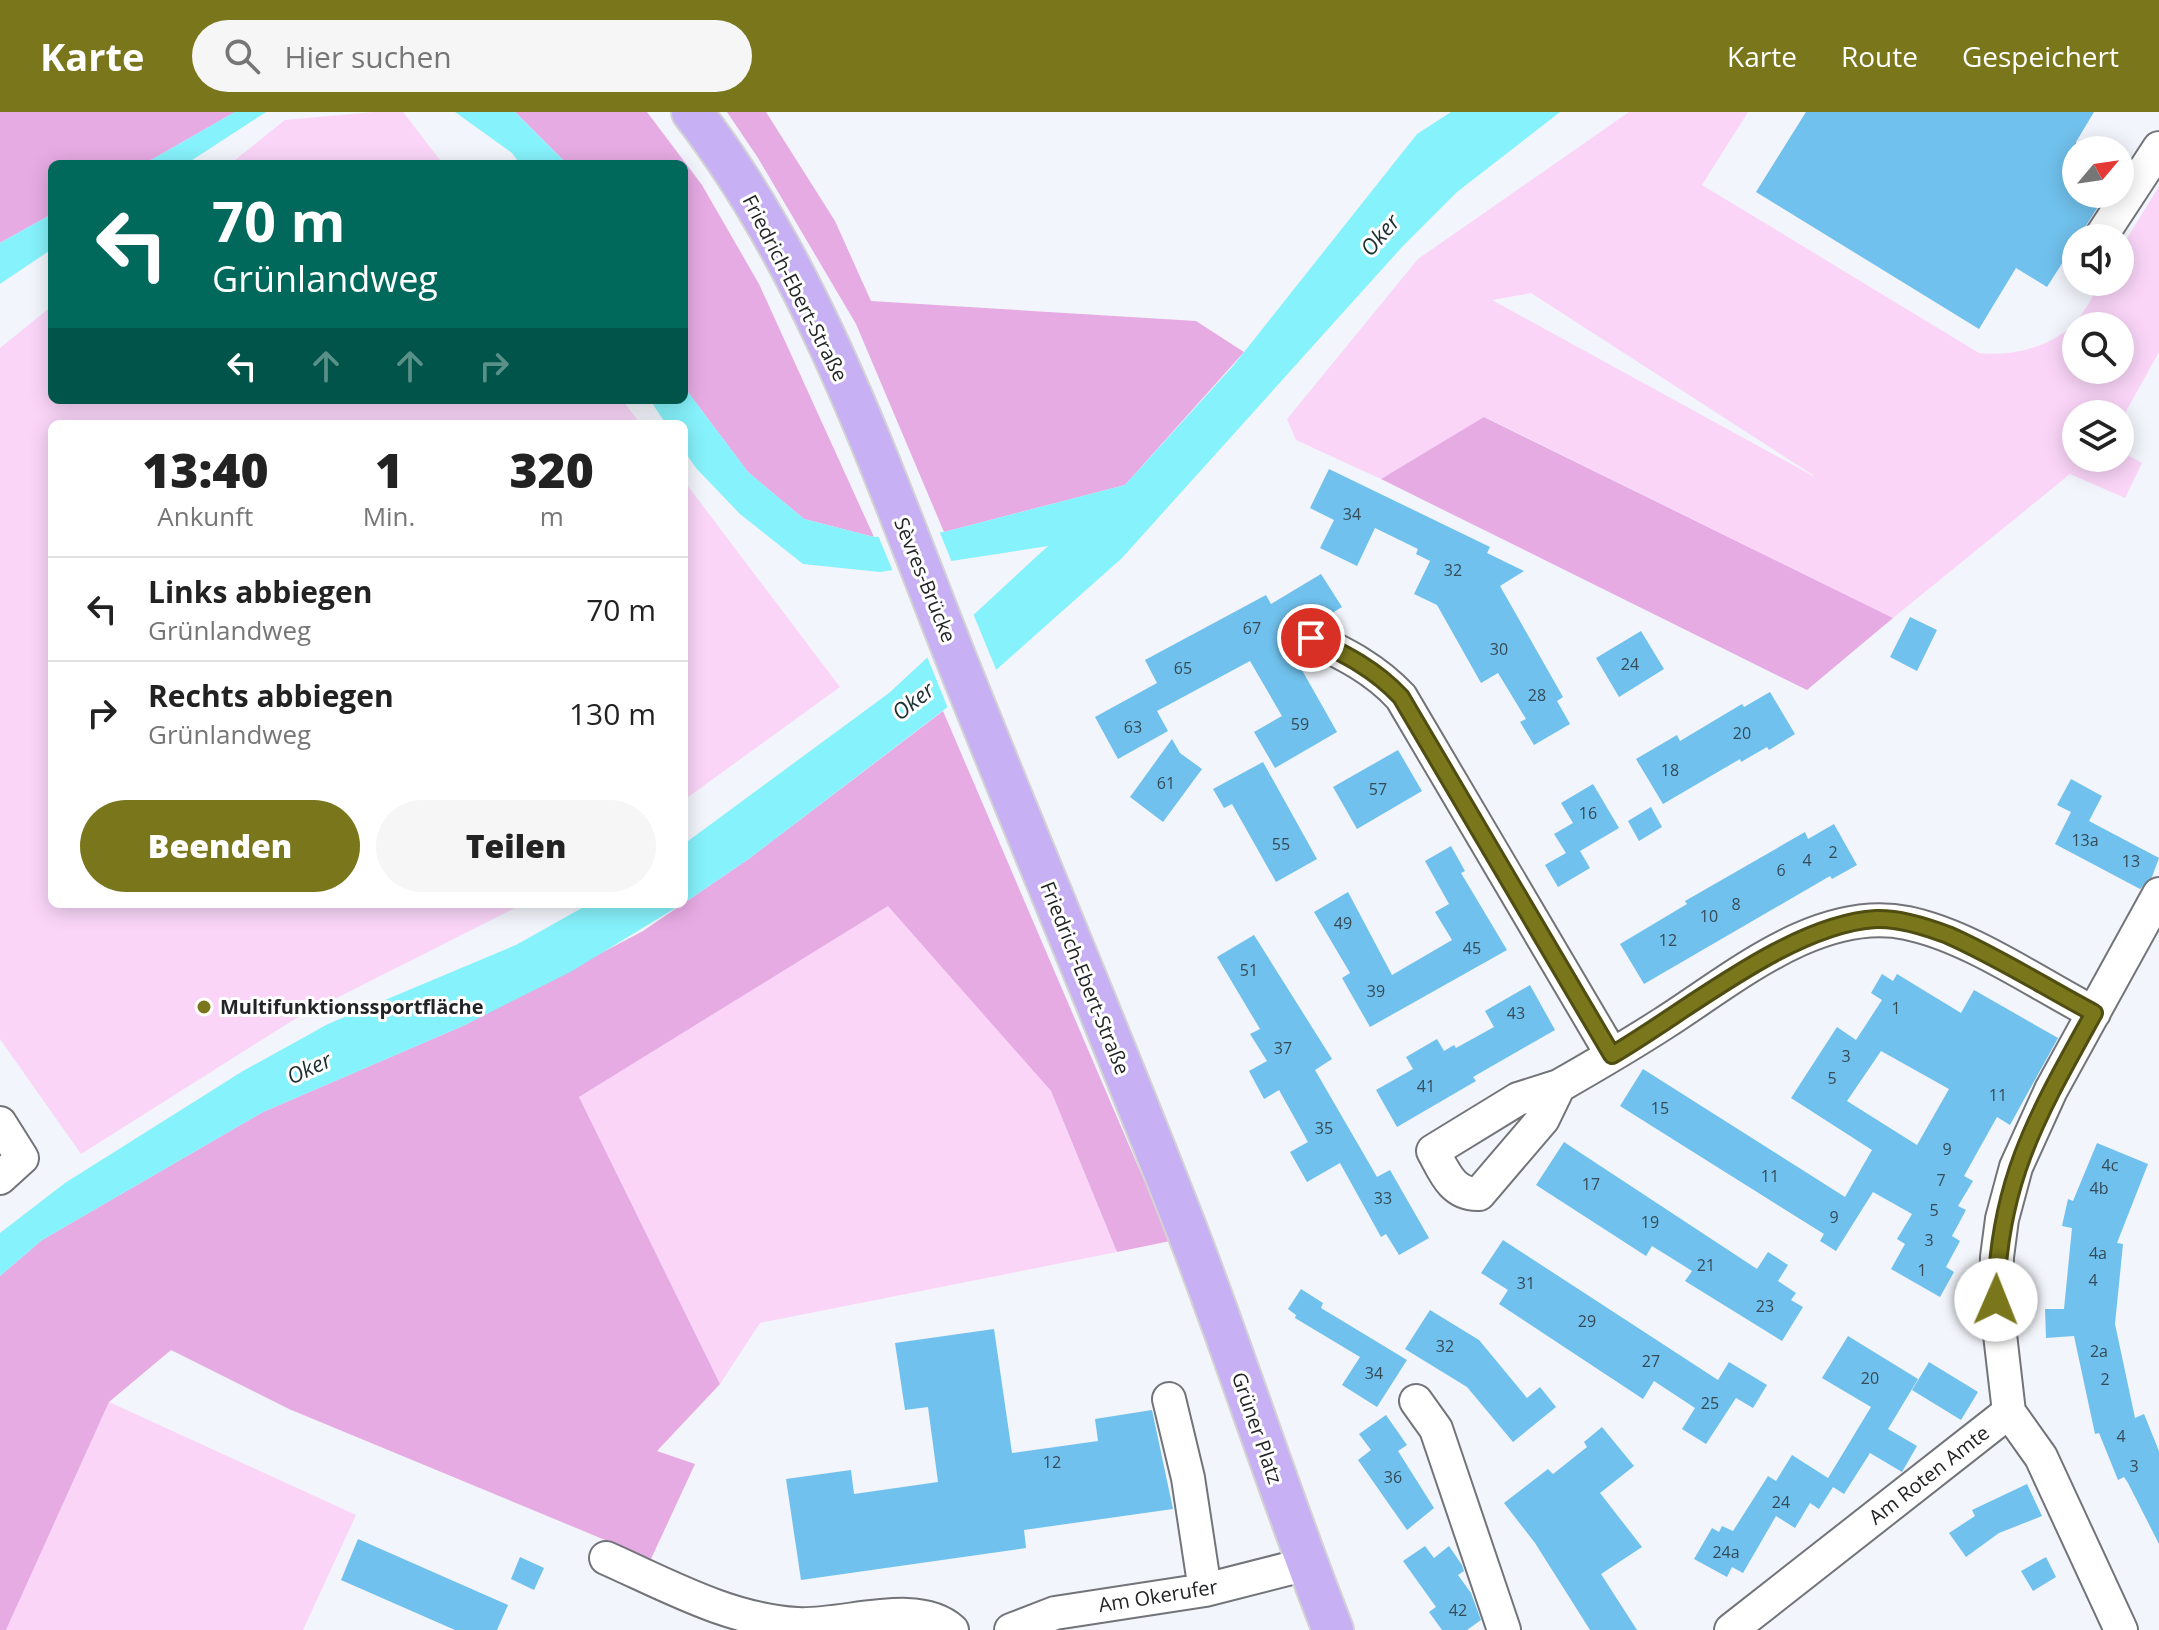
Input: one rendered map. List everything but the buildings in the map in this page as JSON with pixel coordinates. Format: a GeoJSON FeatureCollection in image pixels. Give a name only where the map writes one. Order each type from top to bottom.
{"type":"FeatureCollection","features":[{"type":"Feature","properties":{"kind":"main road","name":"Friedrich-Ebert-Straße"},"geometry":{"type":"LineString","coordinates":[[692,112],[750,196],[789,268],[864,428]]}},
{"type":"Feature","properties":{"kind":"main road","name":"Sèvres-Brücke"},"geometry":{"type":"LineString","coordinates":[[864,428],[986,732]]}},
{"type":"Feature","properties":{"kind":"main road","name":"Friedrich-Ebert-Straße"},"geometry":{"type":"LineString","coordinates":[[986,732],[1185,1224]]}},
{"type":"Feature","properties":{"kind":"main road","name":"Grüner Platz"},"geometry":{"type":"LineString","coordinates":[[1185,1224],[1333,1630]]}},
{"type":"Feature","properties":{"kind":"street"},"geometry":{"type":"LineString","coordinates":[[2109,224],[2159,148]]}},
{"type":"Feature","properties":{"kind":"street"},"geometry":{"type":"LineString","coordinates":[[1311,638],[1364,665],[1401,697],[1612,1055]]}},
{"type":"Feature","properties":{"kind":"street"},"geometry":{"type":"LineString","coordinates":[[2009,1412],[1996,1300],[2002,1219],[2016,1167],[2051,1090],[2159,894]]}},
{"type":"Feature","properties":{"kind":"street"},"geometry":{"type":"LineString","coordinates":[[1559,1086],[1751,967],[1805,938],[1846,923],[1879,919],[1946,935],[2094,1013]]}},
{"type":"Feature","properties":{"kind":"street"},"geometry":{"type":"LineString","coordinates":[[0,1123],[22,1158],[0,1178]]}},
{"type":"Feature","properties":{"kind":"street"},"geometry":{"type":"LineString","coordinates":[[1169,1399],[1188,1478],[1205,1590]]}},
{"type":"Feature","properties":{"kind":"street"},"geometry":{"type":"LineString","coordinates":[[1416,1401],[1436,1429],[1504,1630]]}},
{"type":"Feature","properties":{"kind":"street","name":"Am Roten Amte"},"geometry":{"type":"LineString","coordinates":[[1731,1630],[2009,1412],[2041,1457],[2121,1630]]}},
{"type":"Feature","properties":{"kind":"street"},"geometry":{"type":"LineString","coordinates":[[606,1558],[733,1613],[773,1622],[836,1624],[916,1614],[933,1617],[952,1630]]}},
{"type":"Feature","properties":{"kind":"street","name":"Am Okerufer"},"geometry":{"type":"LineString","coordinates":[[1011,1630],[1055,1613],[1205,1590],[1307,1564]]}},
{"type":"Feature","properties":{"kind":"shaded area"},"geometry":{"type":"Polygon","coordinates":[[[0,112],[235,112],[151,160],[48,160],[48,216],[0,243],[0,112]]]}},
{"type":"Feature","properties":{"kind":"shaded area"},"geometry":{"type":"Polygon","coordinates":[[[403,112],[440,160],[235,160],[285,120],[403,112]]]}},
{"type":"Feature","properties":{"kind":"shaded area"},"geometry":{"type":"Polygon","coordinates":[[[515,112],[647,112],[683,160],[563,160],[515,112]]]}},
{"type":"Feature","properties":{"kind":"shaded area"},"geometry":{"type":"Polygon","coordinates":[[[727,112],[766,112],[835,221],[871,301],[1196,321],[1244,352],[1125,485],[944,532],[856,324],[758,158],[727,112]]]}},
{"type":"Feature","properties":{"kind":"shaded area"},"geometry":{"type":"Polygon","coordinates":[[[1629,112],[1748,112],[1702,185],[1979,353],[2005,353],[2032,348],[2062,333],[2062,384],[2134,384],[2134,312],[2083,312],[2093,296],[2134,296],[2134,227],[2159,186],[2159,352],[2132,400],[2062,400],[2062,472],[2134,472],[2134,459],[2142,463],[2125,498],[2070,474],[1893,618],[1485,417],[1381,479],[1296,440],[1287,419],[1418,259],[1629,112]],[[1531,293],[1492,300],[1813,476],[1531,293]]]}},
{"type":"Feature","properties":{"kind":"shaded area"},"geometry":{"type":"Polygon","coordinates":[[[688,166],[759,284],[874,537],[804,519],[748,472],[688,392],[688,166]]]}},
{"type":"Feature","properties":{"kind":"shaded area"},"geometry":{"type":"Polygon","coordinates":[[[48,309],[48,404],[625,404],[638,420],[48,420],[48,908],[515,908],[295,1019],[81,1154],[0,1039],[0,348],[48,309]]]}},
{"type":"Feature","properties":{"kind":"shaded area"},"geometry":{"type":"Polygon","coordinates":[[[1484,417],[1893,618],[1807,690],[1381,479],[1484,417]]]}},
{"type":"Feature","properties":{"kind":"shaded area"},"geometry":{"type":"Polygon","coordinates":[[[688,486],[840,687],[688,797],[688,486]]]}},
{"type":"Feature","properties":{"kind":"shaded area"},"geometry":{"type":"Polygon","coordinates":[[[943,711],[1170,1241],[1117,1252],[1051,1091],[888,906],[579,1097],[720,1384],[657,1451],[695,1464],[651,1559],[289,1409],[171,1350],[109,1402],[6,1630],[0,1630],[0,1276],[42,1240],[263,1112],[465,1025],[643,931],[677,908],[688,908],[688,900],[750,858],[943,711]]]}},
{"type":"Feature","properties":{"kind":"shaded area"},"geometry":{"type":"Polygon","coordinates":[[[889,905],[1051,1091],[1117,1252],[760,1323],[720,1384],[579,1097],[889,905]]]}},
{"type":"Feature","properties":{"kind":"shaded area"},"geometry":{"type":"Polygon","coordinates":[[[109,1402],[356,1515],[303,1630],[6,1630],[109,1402]]]}},
{"type":"Feature","properties":{"kind":"water"},"geometry":{"type":"Polygon","coordinates":[[[235,112],[266,112],[192,160],[151,160],[235,112]]]}},
{"type":"Feature","properties":{"kind":"water"},"geometry":{"type":"Polygon","coordinates":[[[455,112],[515,112],[563,160],[517,160],[512,153],[455,112]]]}},
{"type":"Feature","properties":{"kind":"water","name":"Oker"},"geometry":{"type":"Polygon","coordinates":[[[1451,112],[1560,112],[1457,192],[1402,247],[1122,558],[996,670],[750,858],[688,900],[688,841],[889,693],[1048,546],[880,572],[803,564],[740,514],[696,468],[688,457],[688,420],[663,420],[653,404],[688,404],[688,392],[748,472],[804,519],[874,537],[944,532],[1125,485],[1233,366],[1417,134],[1451,112]]]}},
{"type":"Feature","properties":{"kind":"water"},"geometry":{"type":"Polygon","coordinates":[[[48,216],[48,252],[0,284],[0,243],[48,216]]]}},
{"type":"Feature","properties":{"kind":"water","name":"Oker"},"geometry":{"type":"Polygon","coordinates":[[[582,908],[675,908],[572,971],[465,1025],[263,1112],[42,1240],[0,1276],[0,1233],[65,1183],[243,1071],[328,1024],[516,945],[582,908]]]}},
{"type":"Feature","properties":{"kind":"pier"},"geometry":{"type":"Polygon","coordinates":[[[938,528],[953,565],[894,574],[877,533],[938,528]]]}},
{"type":"Feature","properties":{"kind":"pier"},"geometry":{"type":"Polygon","coordinates":[[[972,611],[998,674],[949,711],[926,654],[972,611]]]}},
{"type":"Feature","properties":{"kind":"place","name":"Multifunktionssportfläche"},"geometry":{"type":"Point","coordinates":[204,1007]}},
{"type":"Feature","properties":{"kind":"route"},"geometry":{"type":"LineString","coordinates":[[1311,638],[1355,659],[1382,677],[1401,697],[1612,1055],[1751,967],[1805,938],[1846,923],[1879,919],[1946,935],[2094,1013],[2051,1090],[2016,1167],[2002,1219],[1996,1300]]}}]}
